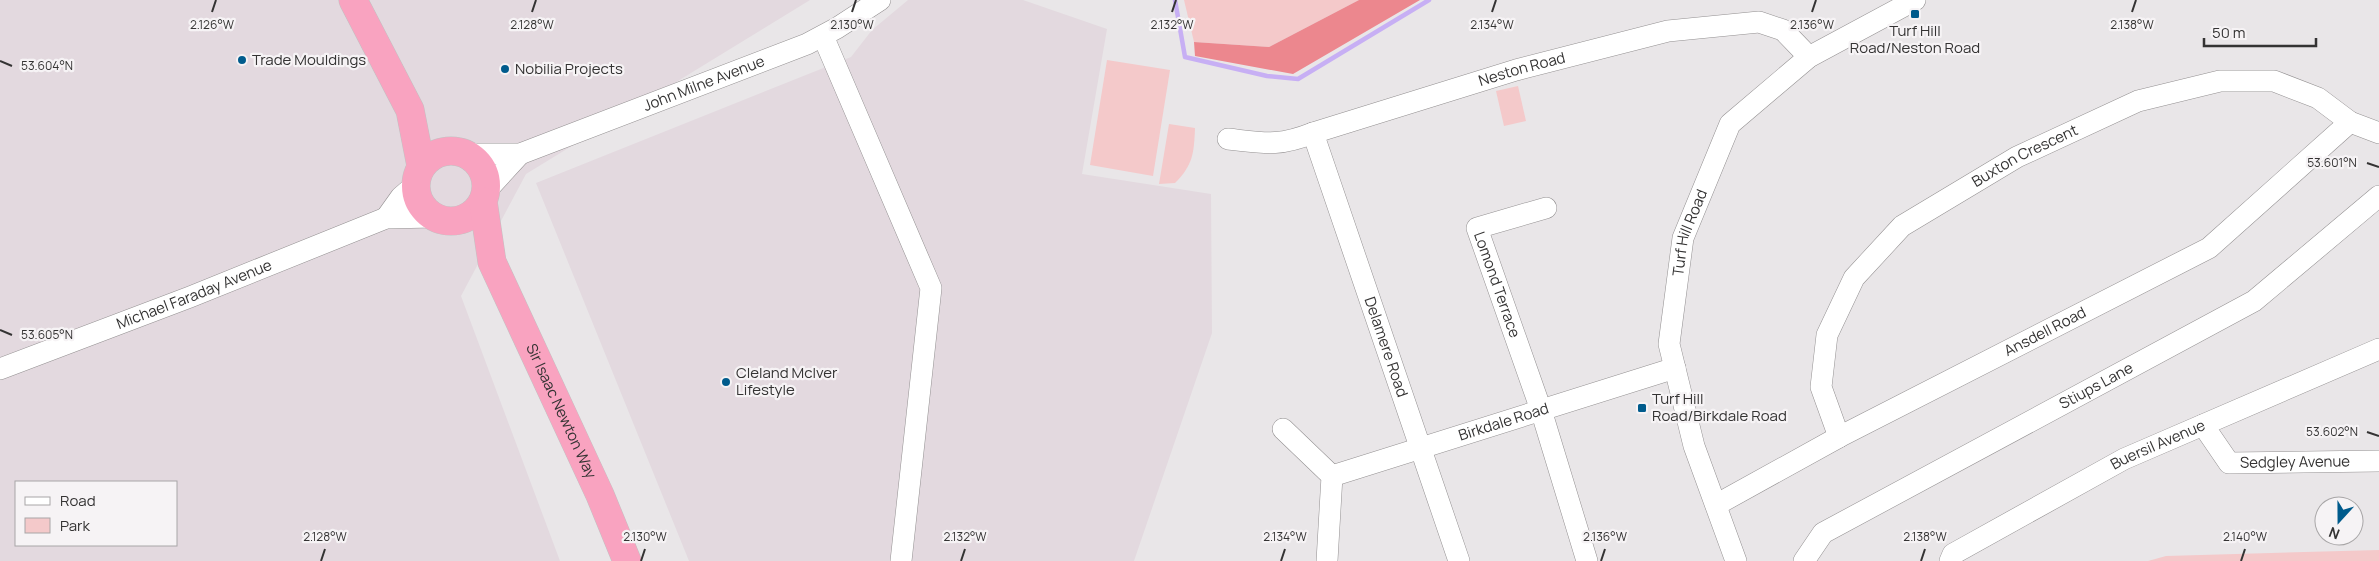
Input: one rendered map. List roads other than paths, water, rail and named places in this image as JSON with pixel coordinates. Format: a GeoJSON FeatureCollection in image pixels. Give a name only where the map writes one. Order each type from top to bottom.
{"type":"FeatureCollection","features":[{"type":"Feature","properties":{"kind":"highway"},"geometry":{"type":"LineString","coordinates":[[353,0],[410,110],[420,204],[441,219],[469,216],[485,196],[483,170],[410,110]]}},
{"type":"Feature","properties":{"kind":"highway"},"geometry":{"type":"LineString","coordinates":[[418,176],[429,157],[440,152],[460,152]]}},
{"type":"Feature","properties":{"kind":"highway","name":"Sir Isaac Newton Way"},"geometry":{"type":"LineString","coordinates":[[485,196],[492,262],[600,495],[628,561]]}},
{"type":"Feature","properties":{"kind":"highway","name":"Sir Isaac Newton Way"},"geometry":{"type":"LineString","coordinates":[[441,219],[492,262]]}},
{"type":"Feature","properties":{"kind":"street","name":"John Milne Avenue"},"geometry":{"type":"LineString","coordinates":[[460,152],[520,154],[781,55],[823,36],[880,0]]}},
{"type":"Feature","properties":{"kind":"street","name":"Turf Hill Road"},"geometry":{"type":"LineString","coordinates":[[1736,561],[1694,446],[1670,344],[1683,238],[1730,124],[1809,57],[1914,0]]}},
{"type":"Feature","properties":{"kind":"street","name":"Neston Road"},"geometry":{"type":"LineString","coordinates":[[1228,139],[1264,144],[1289,142],[1516,70],[1668,31],[1759,22],[1783,30],[1809,57]]}},
{"type":"Feature","properties":{"kind":"street"},"geometry":{"type":"LineString","coordinates":[[823,36],[931,288],[900,561]]}},
{"type":"Feature","properties":{"kind":"street","name":"Buxton Crescent"},"geometry":{"type":"LineString","coordinates":[[1840,437],[1821,387],[1827,334],[1854,278],[1902,226],[2017,157],[2138,101],[2220,81],[2274,81],[2318,98],[2350,122],[2379,133]]}},
{"type":"Feature","properties":{"kind":"street","name":"Ansdell Road"},"geometry":{"type":"LineString","coordinates":[[1716,505],[1840,437],[2209,248],[2350,122]]}},
{"type":"Feature","properties":{"kind":"street","name":"Delamere Road"},"geometry":{"type":"LineString","coordinates":[[1313,133],[1459,561]]}},
{"type":"Feature","properties":{"kind":"street","name":"John Milne Avenue"},"geometry":{"type":"LineString","coordinates":[[485,196],[520,154]]}},
{"type":"Feature","properties":{"kind":"street"},"geometry":{"type":"LineString","coordinates":[[386,218],[418,176]]}},
{"type":"Feature","properties":{"kind":"street","name":"Stiups Lane"},"geometry":{"type":"LineString","coordinates":[[1804,561],[1823,533],[2254,301],[2379,196]]}},
{"type":"Feature","properties":{"kind":"street","name":"Lomond Terrace"},"geometry":{"type":"LineString","coordinates":[[1541,410],[1477,228],[1546,208]]}},
{"type":"Feature","properties":{"kind":"street"},"geometry":{"type":"LineString","coordinates":[[386,218],[441,219]]}},
{"type":"Feature","properties":{"kind":"street","name":"Michael Faraday Avenue"},"geometry":{"type":"LineString","coordinates":[[0,369],[190,297],[386,218]]}},
{"type":"Feature","properties":{"kind":"street","name":"Buersil Avenue"},"geometry":{"type":"LineString","coordinates":[[1950,561],[1952,554],[2124,459],[2379,349]]}},
{"type":"Feature","properties":{"kind":"street","name":"Birkdale Road"},"geometry":{"type":"LineString","coordinates":[[1332,476],[1675,368]]}},
{"type":"Feature","properties":{"kind":"street"},"geometry":{"type":"LineString","coordinates":[[1541,410],[1587,561]]}},
{"type":"Feature","properties":{"kind":"street","name":"Sedgley Avenue"},"geometry":{"type":"LineString","coordinates":[[2203,425],[2229,463],[2379,461]]}},
{"type":"Feature","properties":{"kind":"street"},"geometry":{"type":"LineString","coordinates":[[1283,429],[1332,476],[1327,561]]}},
{"type":"Feature","properties":{"kind":"waterway"},"geometry":{"type":"LineString","coordinates":[[1175,0],[1185,57],[1267,76],[1298,79],[1429,0]]}},
{"type":"Feature","properties":{"kind":"place","name":"Turf Hill Road/Neston Road"},"geometry":{"type":"Point","coordinates":[1915,14]}},
{"type":"Feature","properties":{"kind":"place","name":"Trade Mouldings"},"geometry":{"type":"Point","coordinates":[242,60]}},
{"type":"Feature","properties":{"kind":"place","name":"Nobilia Projects"},"geometry":{"type":"Point","coordinates":[505,69]}},
{"type":"Feature","properties":{"kind":"place","name":"Cleland McIver Lifestyle"},"geometry":{"type":"Point","coordinates":[726,382]}},
{"type":"Feature","properties":{"kind":"place","name":"Turf Hill Road/Birkdale Road"},"geometry":{"type":"Point","coordinates":[1642,408]}}]}
